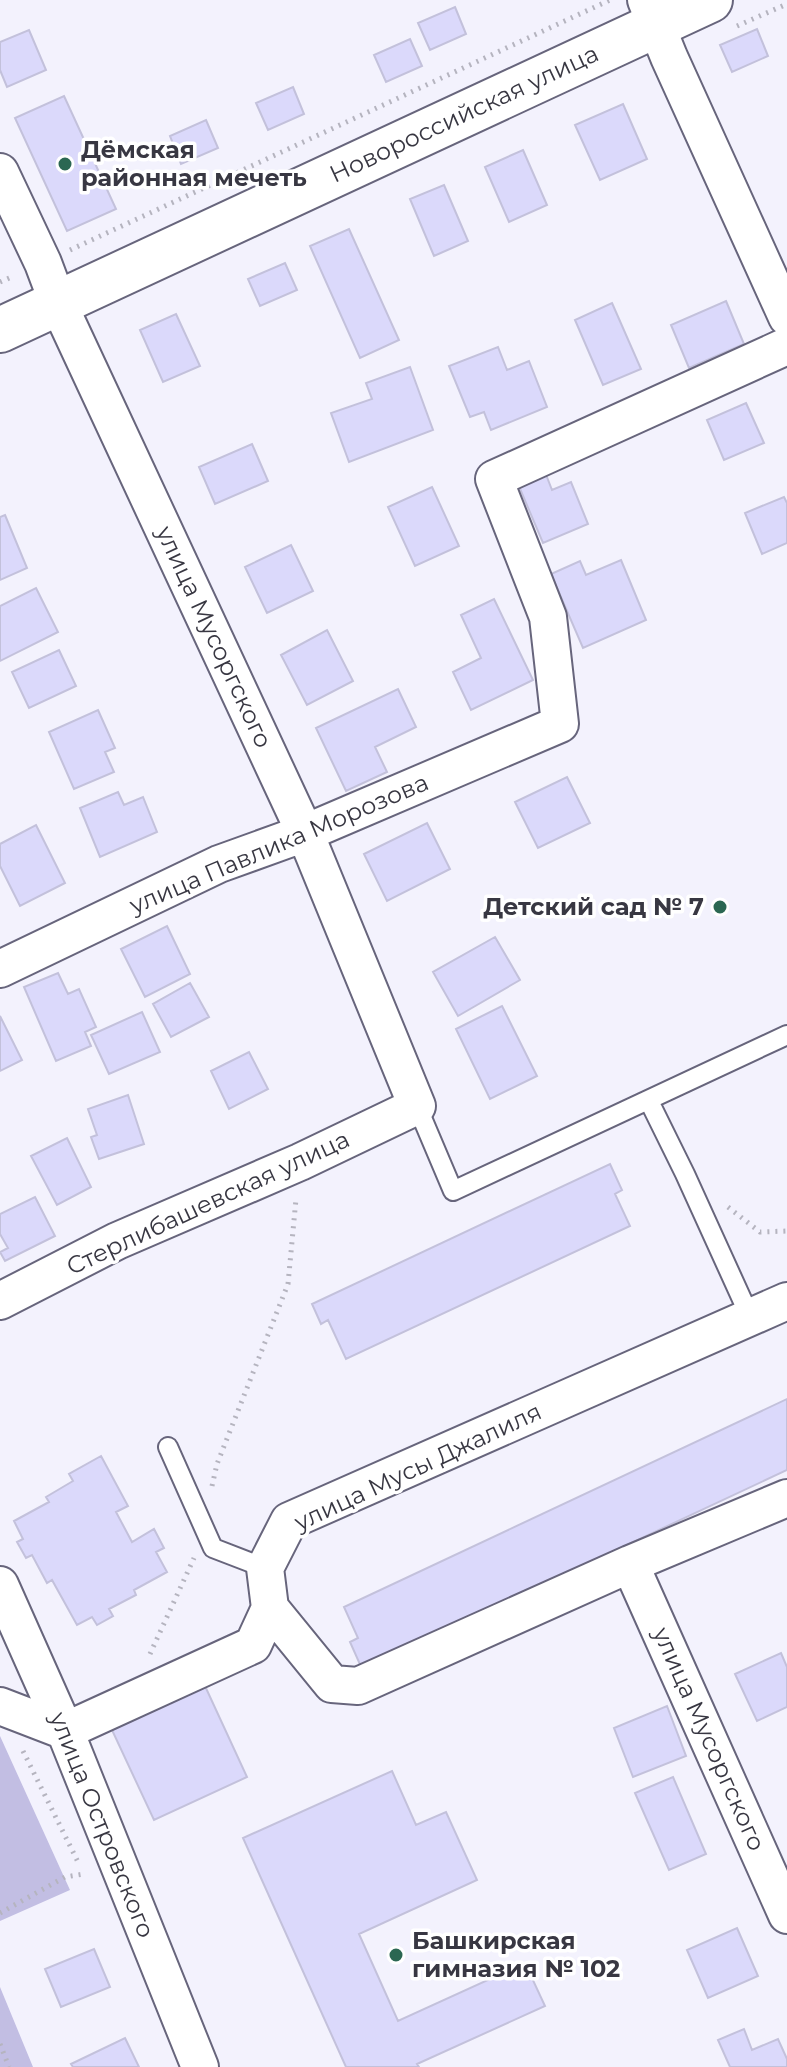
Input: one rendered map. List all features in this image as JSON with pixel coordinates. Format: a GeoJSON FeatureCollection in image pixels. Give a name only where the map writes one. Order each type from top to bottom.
{"type":"FeatureCollection","features":[{"type":"Feature","properties":{"kind":"main road","name":"Новороссийская улица"},"geometry":{"type":"LineString","coordinates":[[0,330],[651,12],[710,0]]}},
{"type":"Feature","properties":{"kind":"street"},"geometry":{"type":"LineString","coordinates":[[651,12],[787,317]]}},
{"type":"Feature","properties":{"kind":"street","name":"улица Мусоргского"},"geometry":{"type":"LineString","coordinates":[[0,172],[305,833],[417,1106]]}},
{"type":"Feature","properties":{"kind":"street","name":"улица Павлика Морозова"},"geometry":{"type":"LineString","coordinates":[[0,969],[219,864],[305,833],[560,724],[548,617],[494,479],[787,346]]}},
{"type":"Feature","properties":{"kind":"street","name":"Стерлибашевская улица"},"geometry":{"type":"LineString","coordinates":[[0,1301],[117,1241],[300,1162],[417,1106]]}},
{"type":"Feature","properties":{"kind":"street","name":"улица Мусы Джалиля"},"geometry":{"type":"LineString","coordinates":[[265,1568],[289,1521],[787,1301]]}},
{"type":"Feature","properties":{"kind":"street"},"geometry":{"type":"LineString","coordinates":[[270,1608],[332,1684],[358,1686],[630,1564],[787,1498]]}},
{"type":"Feature","properties":{"kind":"street","name":"улица Мусоргского"},"geometry":{"type":"LineString","coordinates":[[630,1564],[787,1915]]}},
{"type":"Feature","properties":{"kind":"street"},"geometry":{"type":"LineString","coordinates":[[1,1706],[65,1731],[253,1645],[270,1608],[265,1568]]}},
{"type":"Feature","properties":{"kind":"street","name":"улица Островского"},"geometry":{"type":"LineString","coordinates":[[0,1585],[65,1731],[200,2067]]}},
{"type":"Feature","properties":{"kind":"lane"},"geometry":{"type":"LineString","coordinates":[[417,1106],[453,1191],[787,1035]]}},
{"type":"Feature","properties":{"kind":"lane"},"geometry":{"type":"LineString","coordinates":[[649,1101],[750,1317]]}},
{"type":"Feature","properties":{"kind":"lane"},"geometry":{"type":"LineString","coordinates":[[168,1447],[213,1548],[265,1568]]}},
{"type":"Feature","properties":{"kind":"path"},"geometry":{"type":"LineString","coordinates":[[0,282],[610,0]]}},
{"type":"Feature","properties":{"kind":"path"},"geometry":{"type":"LineString","coordinates":[[128,1702],[200,1545],[217,1464],[288,1284],[300,1162]]}},
{"type":"Feature","properties":{"kind":"path"},"geometry":{"type":"LineString","coordinates":[[685,1174],[760,1232],[787,1231]]}},
{"type":"Feature","properties":{"kind":"path"},"geometry":{"type":"LineString","coordinates":[[1,1706],[90,1888]]}},
{"type":"Feature","properties":{"kind":"path"},"geometry":{"type":"LineString","coordinates":[[0,1913],[65,1877],[84,1874]]}},
{"type":"Feature","properties":{"kind":"path"},"geometry":{"type":"LineString","coordinates":[[0,2044],[9,2067]]}},
{"type":"Feature","properties":{"kind":"shaded area"},"geometry":{"type":"Polygon","coordinates":[[[0,1736],[70,1890],[0,1921],[0,1736]]]}},
{"type":"Feature","properties":{"kind":"shaded area"},"geometry":{"type":"Polygon","coordinates":[[[0,1987],[33,2067],[0,2067],[0,1987]]]}},
{"type":"Feature","properties":{"kind":"building"},"geometry":{"type":"Polygon","coordinates":[[[455,7],[466,34],[430,50],[418,23],[455,7]]]}},
{"type":"Feature","properties":{"kind":"building"},"geometry":{"type":"Polygon","coordinates":[[[757,29],[768,56],[732,72],[720,45],[757,29]]]}},
{"type":"Feature","properties":{"kind":"building"},"geometry":{"type":"Polygon","coordinates":[[[29,30],[46,70],[7,87],[0,70],[0,42],[29,30]]]}},
{"type":"Feature","properties":{"kind":"building"},"geometry":{"type":"Polygon","coordinates":[[[410,39],[422,66],[386,82],[374,55],[410,39]]]}},
{"type":"Feature","properties":{"kind":"building"},"geometry":{"type":"Polygon","coordinates":[[[293,87],[304,114],[268,130],[256,103],[293,87]]]}},
{"type":"Feature","properties":{"kind":"building","name":"Дёмская районная мечеть"},"geometry":{"type":"Polygon","coordinates":[[[64,96],[116,209],[67,231],[15,118],[64,96]]]}},
{"type":"Feature","properties":{"kind":"building"},"geometry":{"type":"Polygon","coordinates":[[[623,104],[647,159],[600,180],[575,125],[623,104]]]}},
{"type":"Feature","properties":{"kind":"building"},"geometry":{"type":"Polygon","coordinates":[[[206,120],[218,148],[181,164],[170,136],[206,120]]]}},
{"type":"Feature","properties":{"kind":"building"},"geometry":{"type":"Polygon","coordinates":[[[523,150],[547,205],[509,222],[485,167],[523,150]]]}},
{"type":"Feature","properties":{"kind":"building"},"geometry":{"type":"Polygon","coordinates":[[[444,185],[468,241],[434,256],[410,199],[444,185]]]}},
{"type":"Feature","properties":{"kind":"building"},"geometry":{"type":"Polygon","coordinates":[[[349,229],[399,340],[360,358],[310,246],[349,229]]]}},
{"type":"Feature","properties":{"kind":"building"},"geometry":{"type":"Polygon","coordinates":[[[285,263],[297,290],[260,306],[248,279],[285,263]]]}},
{"type":"Feature","properties":{"kind":"building"},"geometry":{"type":"Polygon","coordinates":[[[726,301],[744,344],[689,368],[671,325],[726,301]]]}},
{"type":"Feature","properties":{"kind":"building"},"geometry":{"type":"Polygon","coordinates":[[[612,303],[641,369],[603,385],[575,320],[612,303]]]}},
{"type":"Feature","properties":{"kind":"building"},"geometry":{"type":"Polygon","coordinates":[[[176,314],[200,366],[163,382],[140,330],[176,314]]]}},
{"type":"Feature","properties":{"kind":"building"},"geometry":{"type":"Polygon","coordinates":[[[498,347],[507,370],[529,361],[547,407],[491,430],[484,412],[470,417],[449,366],[498,347]]]}},
{"type":"Feature","properties":{"kind":"building"},"geometry":{"type":"Polygon","coordinates":[[[410,367],[433,430],[349,462],[331,413],[372,399],[366,383],[410,367]]]}},
{"type":"Feature","properties":{"kind":"building"},"geometry":{"type":"Polygon","coordinates":[[[746,403],[764,443],[724,460],[707,420],[746,403]]]}},
{"type":"Feature","properties":{"kind":"building"},"geometry":{"type":"Polygon","coordinates":[[[252,444],[268,481],[215,504],[199,467],[252,444]]]}},
{"type":"Feature","properties":{"kind":"building"},"geometry":{"type":"Polygon","coordinates":[[[545,472],[552,490],[571,482],[588,524],[543,543],[518,484],[545,472]]]}},
{"type":"Feature","properties":{"kind":"building"},"geometry":{"type":"Polygon","coordinates":[[[432,487],[459,546],[415,566],[388,507],[432,487]]]}},
{"type":"Feature","properties":{"kind":"building"},"geometry":{"type":"Polygon","coordinates":[[[784,497],[787,503],[787,543],[762,554],[745,513],[784,497]]]}},
{"type":"Feature","properties":{"kind":"building"},"geometry":{"type":"Polygon","coordinates":[[[5,515],[27,568],[0,580],[0,517],[5,515]]]}},
{"type":"Feature","properties":{"kind":"building"},"geometry":{"type":"Polygon","coordinates":[[[291,545],[313,591],[267,613],[245,567],[291,545]]]}},
{"type":"Feature","properties":{"kind":"building"},"geometry":{"type":"Polygon","coordinates":[[[621,560],[646,620],[583,648],[551,574],[580,561],[586,575],[621,560]]]}},
{"type":"Feature","properties":{"kind":"building"},"geometry":{"type":"Polygon","coordinates":[[[36,588],[58,632],[0,661],[0,606],[36,588]]]}},
{"type":"Feature","properties":{"kind":"building"},"geometry":{"type":"Polygon","coordinates":[[[494,599],[533,680],[471,710],[453,672],[481,658],[461,615],[494,599]]]}},
{"type":"Feature","properties":{"kind":"building"},"geometry":{"type":"Polygon","coordinates":[[[327,630],[353,681],[307,705],[281,655],[327,630]]]}},
{"type":"Feature","properties":{"kind":"building"},"geometry":{"type":"Polygon","coordinates":[[[59,650],[76,686],[29,708],[12,672],[59,650]]]}},
{"type":"Feature","properties":{"kind":"building"},"geometry":{"type":"Polygon","coordinates":[[[398,689],[416,727],[375,747],[387,772],[346,791],[316,728],[398,689]]]}},
{"type":"Feature","properties":{"kind":"building"},"geometry":{"type":"Polygon","coordinates":[[[98,710],[115,748],[105,752],[114,772],[74,789],[49,732],[98,710]]]}},
{"type":"Feature","properties":{"kind":"building"},"geometry":{"type":"Polygon","coordinates":[[[567,777],[590,823],[538,848],[515,802],[567,777]]]}},
{"type":"Feature","properties":{"kind":"building"},"geometry":{"type":"Polygon","coordinates":[[[118,792],[124,805],[143,797],[157,832],[100,857],[80,808],[118,792]]]}},
{"type":"Feature","properties":{"kind":"building"},"geometry":{"type":"Polygon","coordinates":[[[427,823],[450,869],[387,901],[364,854],[427,823]]]}},
{"type":"Feature","properties":{"kind":"building"},"geometry":{"type":"Polygon","coordinates":[[[36,825],[65,883],[20,906],[0,866],[0,844],[36,825]]]}},
{"type":"Feature","properties":{"kind":"building"},"geometry":{"type":"Polygon","coordinates":[[[167,926],[190,974],[145,997],[121,949],[167,926]]]}},
{"type":"Feature","properties":{"kind":"building"},"geometry":{"type":"Polygon","coordinates":[[[495,937],[520,980],[458,1016],[433,972],[495,937]]]}},
{"type":"Feature","properties":{"kind":"building"},"geometry":{"type":"Polygon","coordinates":[[[58,973],[68,994],[79,989],[96,1027],[85,1032],[91,1046],[56,1061],[24,987],[58,973]]]}},
{"type":"Feature","properties":{"kind":"building"},"geometry":{"type":"Polygon","coordinates":[[[190,983],[209,1017],[171,1037],[153,1004],[190,983]]]}},
{"type":"Feature","properties":{"kind":"building"},"geometry":{"type":"Polygon","coordinates":[[[502,1006],[537,1076],[490,1099],[456,1029],[502,1006]]]}},
{"type":"Feature","properties":{"kind":"building"},"geometry":{"type":"Polygon","coordinates":[[[142,1012],[160,1052],[109,1074],[91,1035],[142,1012]]]}},
{"type":"Feature","properties":{"kind":"building"},"geometry":{"type":"Polygon","coordinates":[[[0,1016],[22,1060],[0,1071],[0,1016]]]}},
{"type":"Feature","properties":{"kind":"building"},"geometry":{"type":"Polygon","coordinates":[[[249,1052],[268,1089],[229,1109],[211,1071],[249,1052]]]}},
{"type":"Feature","properties":{"kind":"building"},"geometry":{"type":"Polygon","coordinates":[[[128,1095],[144,1144],[99,1159],[91,1137],[97,1135],[88,1109],[128,1095]]]}},
{"type":"Feature","properties":{"kind":"building"},"geometry":{"type":"Polygon","coordinates":[[[67,1138],[91,1187],[57,1205],[31,1156],[67,1138]]]}},
{"type":"Feature","properties":{"kind":"building"},"geometry":{"type":"Polygon","coordinates":[[[610,1164],[622,1190],[615,1194],[630,1226],[346,1359],[328,1320],[321,1324],[312,1304],[610,1164]]]}},
{"type":"Feature","properties":{"kind":"building"},"geometry":{"type":"Polygon","coordinates":[[[35,1197],[55,1236],[5,1261],[0,1252],[8,1248],[0,1234],[0,1214],[35,1197]]]}},
{"type":"Feature","properties":{"kind":"building"},"geometry":{"type":"Polygon","coordinates":[[[787,1399],[787,1470],[362,1669],[350,1642],[358,1638],[344,1607],[787,1399]]]}},
{"type":"Feature","properties":{"kind":"building"},"geometry":{"type":"Polygon","coordinates":[[[101,1456],[128,1506],[116,1512],[132,1542],[154,1529],[164,1548],[156,1552],[167,1572],[134,1590],[136,1595],[109,1609],[113,1616],[97,1625],[92,1617],[77,1625],[52,1580],[47,1583],[32,1555],[26,1558],[17,1542],[23,1539],[14,1521],[49,1502],[46,1497],[73,1481],[69,1474],[101,1456]]]}},
{"type":"Feature","properties":{"kind":"building"},"geometry":{"type":"Polygon","coordinates":[[[781,1653],[787,1667],[787,1707],[757,1721],[735,1674],[781,1653]]]}},
{"type":"Feature","properties":{"kind":"building"},"geometry":{"type":"Polygon","coordinates":[[[205,1686],[247,1777],[154,1820],[112,1730],[205,1686]]]}},
{"type":"Feature","properties":{"kind":"building"},"geometry":{"type":"Polygon","coordinates":[[[667,1706],[686,1756],[633,1777],[614,1728],[667,1706]]]}},
{"type":"Feature","properties":{"kind":"building"},"geometry":{"type":"Polygon","coordinates":[[[392,1771],[416,1825],[446,1812],[477,1880],[359,1934],[398,2021],[525,1963],[545,2006],[417,2064],[419,2067],[346,2067],[243,1838],[392,1771]]]}},
{"type":"Feature","properties":{"kind":"building"},"geometry":{"type":"Polygon","coordinates":[[[673,1777],[706,1854],[669,1870],[635,1793],[673,1777]]]}},
{"type":"Feature","properties":{"kind":"building"},"geometry":{"type":"Polygon","coordinates":[[[737,1928],[758,1976],[708,1998],[687,1950],[737,1928]]]}},
{"type":"Feature","properties":{"kind":"building"},"geometry":{"type":"Polygon","coordinates":[[[94,1949],[110,1987],[61,2007],[45,1969],[94,1949]]]}},
{"type":"Feature","properties":{"kind":"building"},"geometry":{"type":"Polygon","coordinates":[[[744,2029],[752,2050],[778,2039],[787,2059],[787,2067],[730,2067],[718,2040],[744,2029]]]}},
{"type":"Feature","properties":{"kind":"building"},"geometry":{"type":"Polygon","coordinates":[[[125,2038],[139,2067],[73,2067],[71,2064],[125,2038]]]}},
{"type":"Feature","properties":{"kind":"place","name":"Дёмская районная мечеть"},"geometry":{"type":"Point","coordinates":[65,164]}},
{"type":"Feature","properties":{"kind":"place","name":"Детский сад № 7"},"geometry":{"type":"Point","coordinates":[720,907]}},
{"type":"Feature","properties":{"kind":"place","name":"Башкирская гимназия № 102"},"geometry":{"type":"Point","coordinates":[396,1955]}}]}
